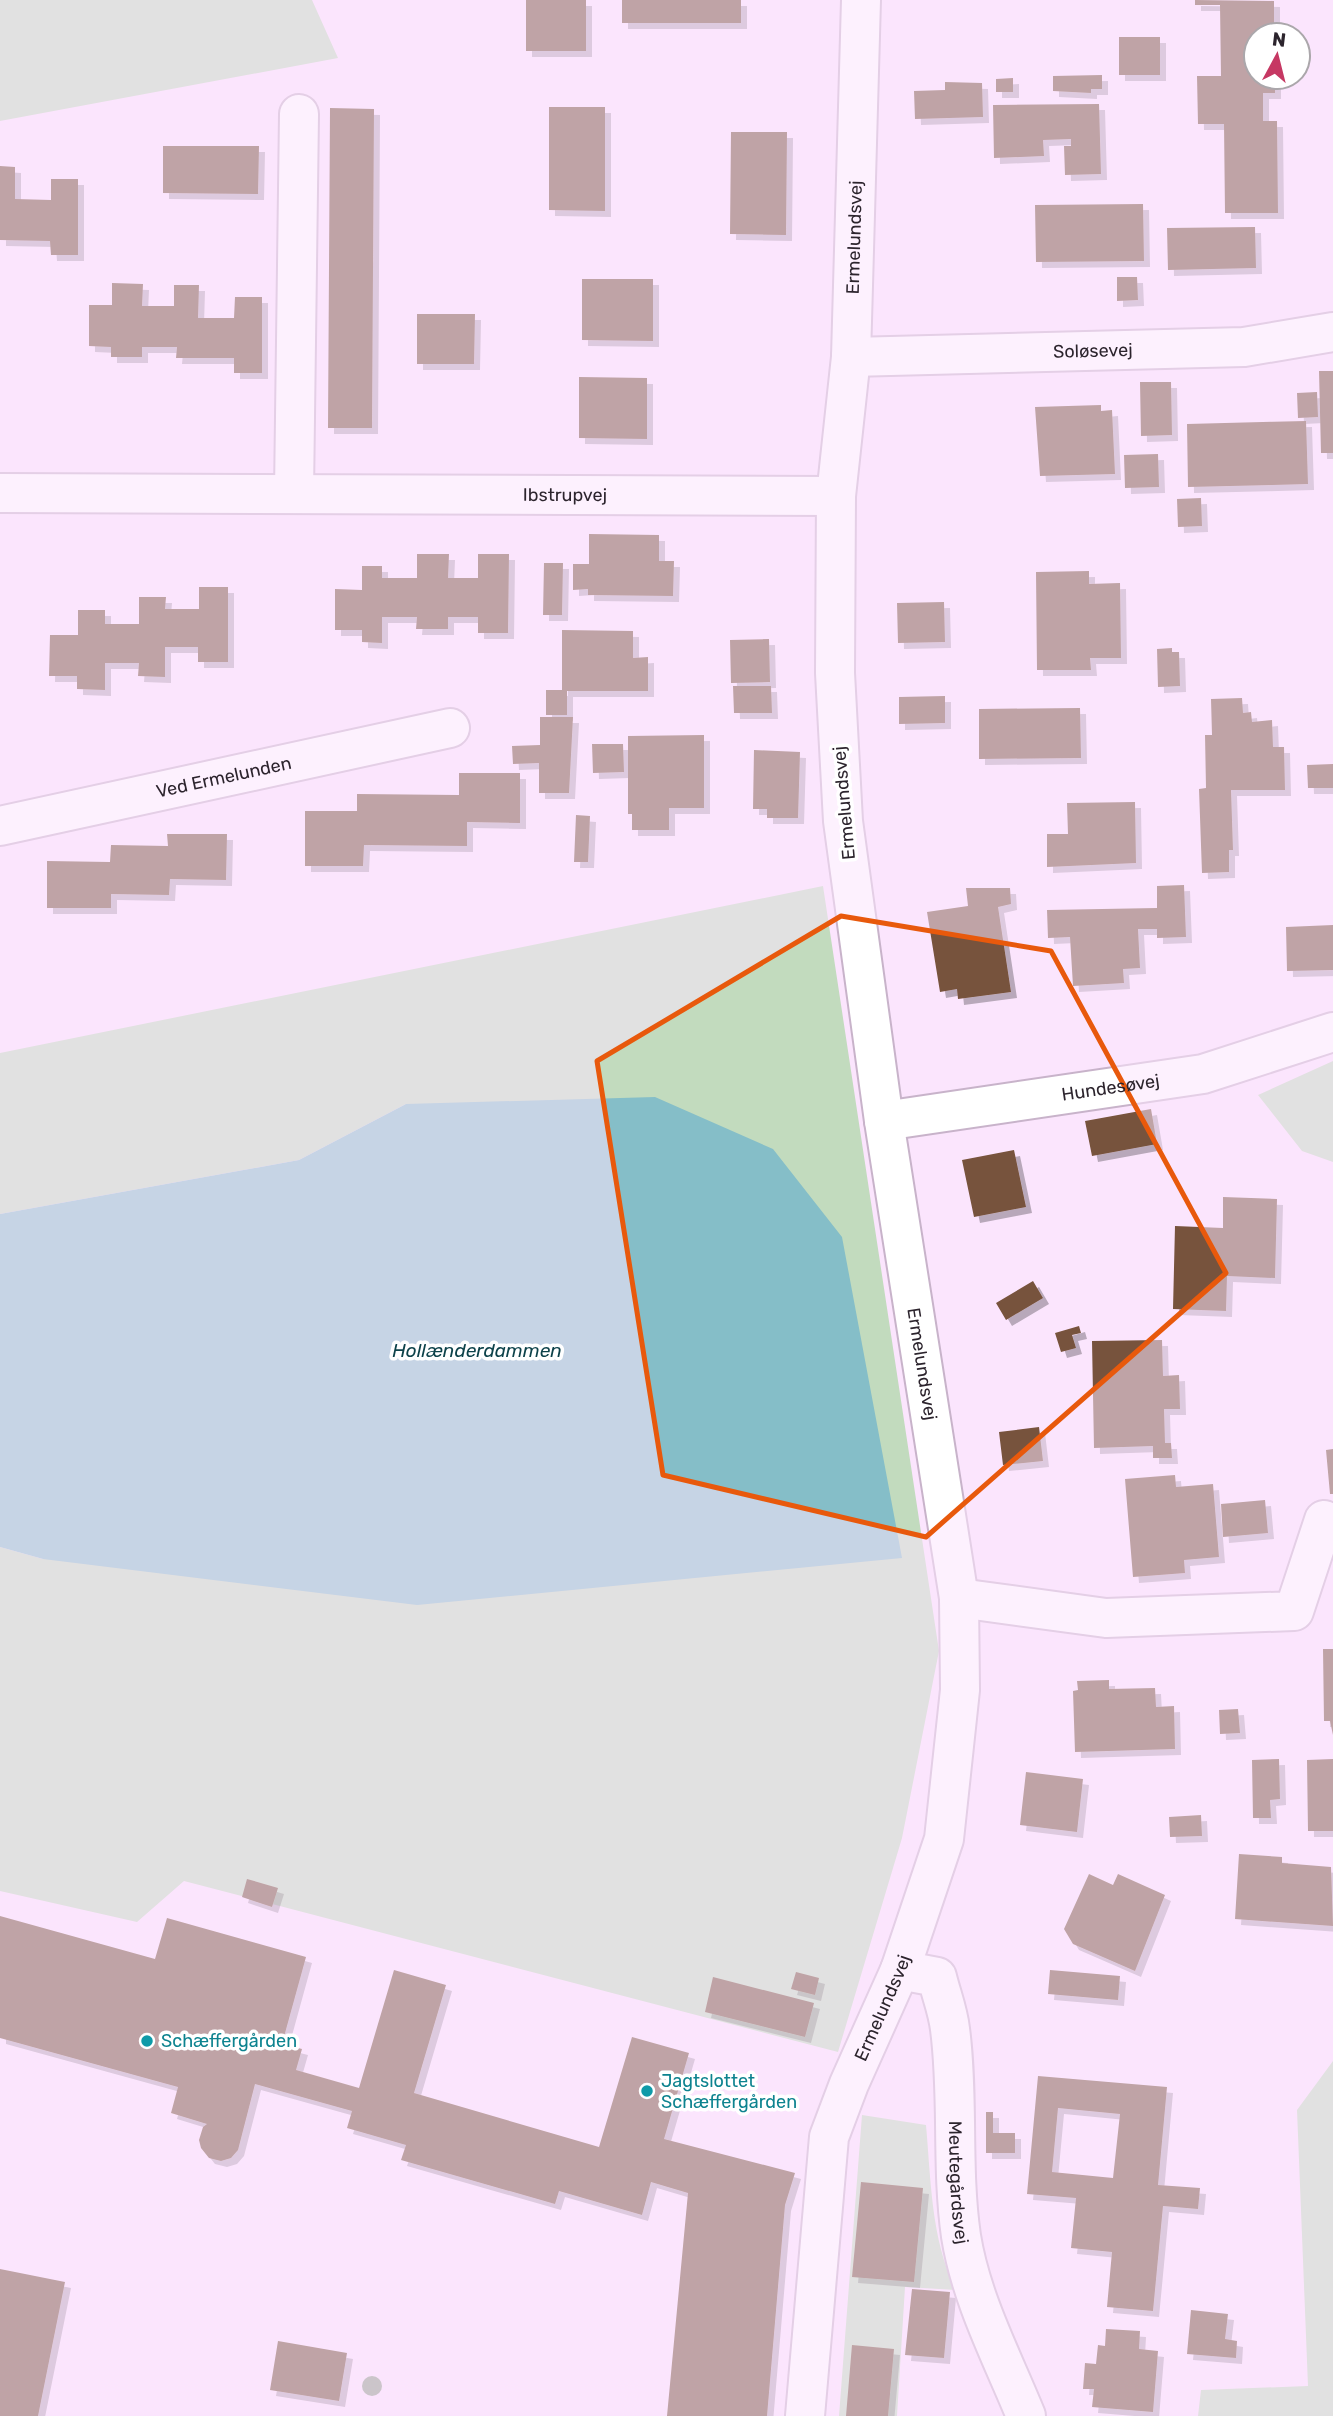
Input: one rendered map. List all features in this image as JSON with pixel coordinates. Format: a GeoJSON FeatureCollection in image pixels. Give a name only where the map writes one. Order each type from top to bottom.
{"type":"FeatureCollection","features":[{"type":"Feature","properties":{"kind":"street","name":"Ermelundsvej"},"geometry":{"type":"LineString","coordinates":[[805,2416],[829,2137],[849,2084],[900,1970],[944,1839],[960,1690],[959,1598],[884,1121],[843,821],[835,673],[836,496],[851,357],[861,0]]}},
{"type":"Feature","properties":{"kind":"street"},"geometry":{"type":"LineString","coordinates":[[294,493],[299,114]]}},
{"type":"Feature","properties":{"kind":"street","name":"Soløsevej"},"geometry":{"type":"LineString","coordinates":[[851,357],[1244,347],[1333,332]]}},
{"type":"Feature","properties":{"kind":"street","name":"Ibstrupvej"},"geometry":{"type":"LineString","coordinates":[[0,493],[836,496]]}},
{"type":"Feature","properties":{"kind":"street","name":"Ved Ermelunden"},"geometry":{"type":"LineString","coordinates":[[0,826],[450,728]]}},
{"type":"Feature","properties":{"kind":"street","name":"Hundesøvej"},"geometry":{"type":"LineString","coordinates":[[884,1121],[1203,1074],[1333,1032]]}},
{"type":"Feature","properties":{"kind":"street"},"geometry":{"type":"LineString","coordinates":[[959,1598],[1106,1618],[1294,1611],[1324,1520]]}},
{"type":"Feature","properties":{"kind":"street","name":"Meutegårdsvej"},"geometry":{"type":"LineString","coordinates":[[900,1970],[937,1977],[950,2025],[954,2068],[955,2143],[961,2236],[978,2303],[1026,2416]]}},
{"type":"Feature","properties":{"kind":"highlighted area"},"geometry":{"type":"Polygon","coordinates":[[[841,916],[1051,951],[1226,1273],[926,1537],[663,1475],[597,1061],[841,916]]]}},
{"type":"Feature","properties":{"kind":"shaded area"},"geometry":{"type":"Polygon","coordinates":[[[0,0],[312,0],[338,58],[0,121],[0,0]]]}},
{"type":"Feature","properties":{"kind":"shaded area"},"geometry":{"type":"Polygon","coordinates":[[[823,886],[939,1651],[902,1838],[838,2052],[184,1881],[137,1922],[0,1891],[0,1547],[43,1559],[406,1104],[299,1160],[0,1214],[0,1053],[823,886]]]}},
{"type":"Feature","properties":{"kind":"shaded area"},"geometry":{"type":"Polygon","coordinates":[[[1333,1061],[1333,1162],[1302,1151],[1258,1095],[1333,1061]]]}},
{"type":"Feature","properties":{"kind":"shaded area"},"geometry":{"type":"Polygon","coordinates":[[[1333,2061],[1333,2416],[1198,2416],[1201,2390],[1308,2386],[1297,2110],[1333,2061]]]}},
{"type":"Feature","properties":{"kind":"shaded area"},"geometry":{"type":"Polygon","coordinates":[[[862,2115],[926,2125],[937,2230],[941,2251],[956,2290],[905,2287],[897,2416],[839,2416],[862,2115]]]}},
{"type":"Feature","properties":{"kind":"water","name":"Hollænderdammen"},"geometry":{"type":"Polygon","coordinates":[[[655,1097],[773,1149],[842,1237],[902,1558],[417,1605],[43,1559],[0,1547],[0,1214],[299,1160],[406,1104],[655,1097]]]}},
{"type":"Feature","properties":{"kind":"building"},"geometry":{"type":"Polygon","coordinates":[[[526,0],[586,0],[586,51],[526,51],[526,0]]]}},
{"type":"Feature","properties":{"kind":"building"},"geometry":{"type":"Polygon","coordinates":[[[622,0],[741,0],[741,23],[622,23],[622,0]]]}},
{"type":"Feature","properties":{"kind":"building"},"geometry":{"type":"Polygon","coordinates":[[[1195,0],[1274,1],[1274,21],[1242,21],[1242,91],[1275,91],[1263,93],[1263,121],[1277,121],[1278,213],[1225,213],[1224,124],[1198,124],[1197,76],[1221,76],[1220,5],[1195,5],[1195,0]]]}},
{"type":"Feature","properties":{"kind":"building"},"geometry":{"type":"Polygon","coordinates":[[[1119,37],[1160,37],[1160,75],[1119,75],[1119,37]]]}},
{"type":"Feature","properties":{"kind":"building"},"geometry":{"type":"Polygon","coordinates":[[[1102,75],[1102,89],[1091,89],[1091,93],[1053,91],[1053,76],[1102,75]]]}},
{"type":"Feature","properties":{"kind":"building"},"geometry":{"type":"Polygon","coordinates":[[[1013,78],[1013,92],[996,92],[996,79],[1013,78]]]}},
{"type":"Feature","properties":{"kind":"building"},"geometry":{"type":"Polygon","coordinates":[[[945,82],[982,83],[983,117],[915,119],[914,91],[945,90],[945,82]]]}},
{"type":"Feature","properties":{"kind":"building"},"geometry":{"type":"Polygon","coordinates":[[[1099,104],[1101,174],[1065,175],[1064,146],[1071,146],[1071,139],[1043,140],[1044,156],[994,158],[993,105],[1099,104]]]}},
{"type":"Feature","properties":{"kind":"building"},"geometry":{"type":"Polygon","coordinates":[[[549,107],[605,107],[605,211],[549,210],[549,107]]]}},
{"type":"Feature","properties":{"kind":"building"},"geometry":{"type":"Polygon","coordinates":[[[330,108],[374,109],[372,428],[328,428],[330,108]]]}},
{"type":"Feature","properties":{"kind":"building"},"geometry":{"type":"Polygon","coordinates":[[[731,132],[787,132],[786,235],[730,234],[731,132]]]}},
{"type":"Feature","properties":{"kind":"building"},"geometry":{"type":"Polygon","coordinates":[[[163,146],[259,146],[258,194],[163,193],[163,146]]]}},
{"type":"Feature","properties":{"kind":"building"},"geometry":{"type":"Polygon","coordinates":[[[0,166],[15,167],[15,199],[51,200],[51,179],[78,179],[78,255],[51,255],[50,241],[0,240],[0,166]]]}},
{"type":"Feature","properties":{"kind":"building"},"geometry":{"type":"Polygon","coordinates":[[[1143,204],[1144,261],[1036,262],[1035,205],[1143,204]]]}},
{"type":"Feature","properties":{"kind":"building"},"geometry":{"type":"Polygon","coordinates":[[[1255,227],[1256,268],[1168,270],[1167,228],[1255,227]]]}},
{"type":"Feature","properties":{"kind":"building"},"geometry":{"type":"Polygon","coordinates":[[[1117,277],[1137,277],[1138,300],[1117,301],[1117,277]]]}},
{"type":"Feature","properties":{"kind":"building"},"geometry":{"type":"Polygon","coordinates":[[[582,279],[653,279],[653,341],[582,340],[582,279]]]}},
{"type":"Feature","properties":{"kind":"building"},"geometry":{"type":"Polygon","coordinates":[[[112,283],[143,284],[142,306],[174,306],[174,285],[199,285],[198,318],[234,318],[235,297],[262,297],[262,373],[234,373],[234,358],[176,358],[177,347],[142,347],[142,357],[111,357],[111,347],[89,346],[89,305],[112,305],[112,283]]]}},
{"type":"Feature","properties":{"kind":"building"},"geometry":{"type":"Polygon","coordinates":[[[417,314],[475,314],[474,364],[417,364],[417,314]]]}},
{"type":"Feature","properties":{"kind":"building"},"geometry":{"type":"Polygon","coordinates":[[[1319,371],[1333,371],[1333,453],[1321,453],[1319,371]]]}},
{"type":"Feature","properties":{"kind":"building"},"geometry":{"type":"Polygon","coordinates":[[[579,377],[647,378],[647,439],[579,438],[579,377]]]}},
{"type":"Feature","properties":{"kind":"building"},"geometry":{"type":"Polygon","coordinates":[[[1140,382],[1171,382],[1172,435],[1141,436],[1140,382]]]}},
{"type":"Feature","properties":{"kind":"building"},"geometry":{"type":"Polygon","coordinates":[[[1317,392],[1318,417],[1298,418],[1297,393],[1317,392]]]}},
{"type":"Feature","properties":{"kind":"building"},"geometry":{"type":"Polygon","coordinates":[[[1101,405],[1101,411],[1112,410],[1115,474],[1040,476],[1035,407],[1101,405]]]}},
{"type":"Feature","properties":{"kind":"building"},"geometry":{"type":"Polygon","coordinates":[[[1306,421],[1308,484],[1188,487],[1187,424],[1306,421]]]}},
{"type":"Feature","properties":{"kind":"building"},"geometry":{"type":"Polygon","coordinates":[[[1158,454],[1159,487],[1125,488],[1124,455],[1158,454]]]}},
{"type":"Feature","properties":{"kind":"building"},"geometry":{"type":"Polygon","coordinates":[[[1201,498],[1202,526],[1178,527],[1177,499],[1201,498]]]}},
{"type":"Feature","properties":{"kind":"building"},"geometry":{"type":"Polygon","coordinates":[[[589,534],[659,535],[659,561],[674,561],[673,596],[588,595],[588,589],[573,590],[573,564],[589,564],[589,534]]]}},
{"type":"Feature","properties":{"kind":"building"},"geometry":{"type":"Polygon","coordinates":[[[417,554],[449,554],[448,578],[478,578],[478,554],[509,554],[508,633],[478,633],[478,617],[448,617],[448,629],[416,629],[417,617],[382,617],[382,643],[362,642],[362,630],[335,630],[335,589],[362,590],[362,566],[382,566],[382,578],[417,578],[417,554]]]}},
{"type":"Feature","properties":{"kind":"building"},"geometry":{"type":"Polygon","coordinates":[[[544,563],[563,563],[562,615],[543,615],[544,563]]]}},
{"type":"Feature","properties":{"kind":"building"},"geometry":{"type":"Polygon","coordinates":[[[1089,571],[1089,584],[1120,583],[1121,658],[1090,658],[1091,670],[1037,670],[1036,572],[1089,571]]]}},
{"type":"Feature","properties":{"kind":"building"},"geometry":{"type":"Polygon","coordinates":[[[199,587],[228,587],[228,662],[198,662],[198,647],[165,647],[165,677],[138,676],[139,663],[105,663],[105,690],[77,689],[77,676],[49,676],[50,635],[78,635],[78,610],[105,610],[105,624],[139,624],[139,597],[166,597],[165,609],[199,609],[199,587]]]}},
{"type":"Feature","properties":{"kind":"building"},"geometry":{"type":"Polygon","coordinates":[[[944,602],[945,642],[898,643],[897,603],[944,602]]]}},
{"type":"Feature","properties":{"kind":"building"},"geometry":{"type":"Polygon","coordinates":[[[562,630],[633,631],[633,658],[648,657],[648,691],[567,691],[567,715],[546,715],[546,690],[562,690],[562,630]]]}},
{"type":"Feature","properties":{"kind":"building"},"geometry":{"type":"Polygon","coordinates":[[[769,639],[770,682],[731,683],[730,640],[769,639]]]}},
{"type":"Feature","properties":{"kind":"building"},"geometry":{"type":"Polygon","coordinates":[[[1172,648],[1172,652],[1179,652],[1180,686],[1158,687],[1157,649],[1172,648]]]}},
{"type":"Feature","properties":{"kind":"building"},"geometry":{"type":"Polygon","coordinates":[[[733,686],[771,686],[772,713],[734,713],[733,686]]]}},
{"type":"Feature","properties":{"kind":"building"},"geometry":{"type":"Polygon","coordinates":[[[945,696],[945,723],[899,724],[899,697],[945,696]]]}},
{"type":"Feature","properties":{"kind":"building"},"geometry":{"type":"Polygon","coordinates":[[[1242,698],[1243,713],[1251,712],[1252,722],[1272,720],[1273,747],[1284,747],[1285,790],[1231,790],[1233,850],[1229,850],[1229,872],[1202,873],[1199,789],[1206,788],[1205,735],[1212,735],[1211,699],[1242,698]]]}},
{"type":"Feature","properties":{"kind":"building"},"geometry":{"type":"Polygon","coordinates":[[[1080,708],[1081,758],[979,759],[979,709],[1080,708]]]}},
{"type":"Feature","properties":{"kind":"building"},"geometry":{"type":"Polygon","coordinates":[[[540,717],[573,717],[569,793],[539,793],[539,763],[513,764],[512,746],[540,745],[540,717]]]}},
{"type":"Feature","properties":{"kind":"building"},"geometry":{"type":"Polygon","coordinates":[[[704,735],[704,808],[669,808],[669,830],[632,830],[632,814],[628,814],[628,736],[704,735]]]}},
{"type":"Feature","properties":{"kind":"building"},"geometry":{"type":"Polygon","coordinates":[[[592,744],[623,744],[624,772],[593,773],[592,744]]]}},
{"type":"Feature","properties":{"kind":"building"},"geometry":{"type":"Polygon","coordinates":[[[754,750],[800,752],[798,818],[767,818],[767,809],[753,809],[754,750]]]}},
{"type":"Feature","properties":{"kind":"building"},"geometry":{"type":"Polygon","coordinates":[[[1333,764],[1333,788],[1308,788],[1307,765],[1333,764]]]}},
{"type":"Feature","properties":{"kind":"building"},"geometry":{"type":"Polygon","coordinates":[[[459,773],[520,773],[520,823],[467,822],[467,846],[364,845],[363,866],[305,866],[305,811],[357,811],[357,794],[459,795],[459,773]]]}},
{"type":"Feature","properties":{"kind":"building"},"geometry":{"type":"Polygon","coordinates":[[[1135,802],[1136,863],[1047,867],[1047,834],[1068,834],[1067,803],[1135,802]]]}},
{"type":"Feature","properties":{"kind":"building"},"geometry":{"type":"Polygon","coordinates":[[[576,815],[590,816],[588,862],[574,862],[576,815]]]}},
{"type":"Feature","properties":{"kind":"building"},"geometry":{"type":"Polygon","coordinates":[[[167,834],[227,834],[226,880],[170,879],[169,895],[111,894],[111,908],[47,908],[47,861],[110,862],[111,845],[168,846],[167,834]]]}},
{"type":"Feature","properties":{"kind":"building"},"geometry":{"type":"Polygon","coordinates":[[[1184,885],[1186,937],[1157,938],[1157,929],[1138,929],[1140,968],[1123,969],[1124,983],[1073,986],[1070,937],[1048,938],[1047,910],[1157,908],[1157,886],[1184,885]]]}},
{"type":"Feature","properties":{"kind":"building"},"geometry":{"type":"Polygon","coordinates":[[[966,888],[1010,888],[1011,904],[998,907],[1011,992],[958,999],[957,989],[940,992],[927,912],[968,906],[966,888]]]}},
{"type":"Feature","properties":{"kind":"building"},"geometry":{"type":"Polygon","coordinates":[[[1333,925],[1333,970],[1287,971],[1286,927],[1333,925]]]}},
{"type":"Feature","properties":{"kind":"building"},"geometry":{"type":"Polygon","coordinates":[[[1151,1109],[1157,1144],[1092,1156],[1085,1121],[1151,1109]]]}},
{"type":"Feature","properties":{"kind":"building"},"geometry":{"type":"Polygon","coordinates":[[[1014,1150],[1026,1207],[974,1217],[962,1160],[1014,1150]]]}},
{"type":"Feature","properties":{"kind":"building"},"geometry":{"type":"Polygon","coordinates":[[[1223,1197],[1277,1199],[1275,1278],[1227,1276],[1226,1311],[1173,1309],[1175,1226],[1223,1228],[1223,1197]]]}},
{"type":"Feature","properties":{"kind":"building"},"geometry":{"type":"Polygon","coordinates":[[[1033,1281],[1043,1298],[1006,1320],[996,1303],[1033,1281]]]}},
{"type":"Feature","properties":{"kind":"building"},"geometry":{"type":"Polygon","coordinates":[[[1079,1326],[1081,1333],[1072,1335],[1076,1348],[1061,1352],[1055,1333],[1079,1326]]]}},
{"type":"Feature","properties":{"kind":"building"},"geometry":{"type":"Polygon","coordinates":[[[1162,1340],[1163,1376],[1179,1375],[1180,1409],[1164,1409],[1165,1443],[1171,1443],[1172,1458],[1153,1458],[1153,1446],[1094,1448],[1092,1341],[1162,1340]]]}},
{"type":"Feature","properties":{"kind":"building"},"geometry":{"type":"Polygon","coordinates":[[[1039,1427],[1043,1461],[1003,1465],[999,1432],[1039,1427]]]}},
{"type":"Feature","properties":{"kind":"building"},"geometry":{"type":"Polygon","coordinates":[[[1333,1449],[1333,1494],[1330,1494],[1326,1450],[1333,1449]]]}},
{"type":"Feature","properties":{"kind":"building"},"geometry":{"type":"Polygon","coordinates":[[[1175,1475],[1176,1487],[1213,1484],[1219,1557],[1184,1560],[1185,1573],[1133,1577],[1125,1479],[1175,1475]]]}},
{"type":"Feature","properties":{"kind":"building"},"geometry":{"type":"Polygon","coordinates":[[[1265,1500],[1268,1533],[1223,1537],[1221,1504],[1265,1500]]]}},
{"type":"Feature","properties":{"kind":"building"},"geometry":{"type":"Polygon","coordinates":[[[1323,1649],[1333,1649],[1333,1735],[1330,1721],[1324,1721],[1323,1649]]]}},
{"type":"Feature","properties":{"kind":"building"},"geometry":{"type":"Polygon","coordinates":[[[1109,1680],[1109,1689],[1155,1688],[1156,1707],[1174,1706],[1175,1749],[1075,1752],[1073,1691],[1078,1690],[1077,1681],[1109,1680]]]}},
{"type":"Feature","properties":{"kind":"building"},"geometry":{"type":"Polygon","coordinates":[[[1238,1709],[1240,1733],[1220,1734],[1219,1710],[1238,1709]]]}},
{"type":"Feature","properties":{"kind":"building"},"geometry":{"type":"Polygon","coordinates":[[[1279,1759],[1280,1799],[1270,1800],[1271,1818],[1253,1818],[1252,1760],[1279,1759]]]}},
{"type":"Feature","properties":{"kind":"building"},"geometry":{"type":"Polygon","coordinates":[[[1333,1759],[1333,1831],[1308,1831],[1307,1760],[1333,1759]]]}},
{"type":"Feature","properties":{"kind":"building"},"geometry":{"type":"Polygon","coordinates":[[[1026,1772],[1083,1779],[1077,1832],[1020,1825],[1026,1772]]]}},
{"type":"Feature","properties":{"kind":"building"},"geometry":{"type":"Polygon","coordinates":[[[1201,1815],[1202,1836],[1170,1837],[1169,1817],[1201,1815]]]}},
{"type":"Feature","properties":{"kind":"building"},"geometry":{"type":"Polygon","coordinates":[[[1239,1854],[1282,1857],[1282,1863],[1331,1867],[1333,1926],[1235,1919],[1239,1854]]]}},
{"type":"Feature","properties":{"kind":"building"},"geometry":{"type":"Polygon","coordinates":[[[1089,1874],[1113,1885],[1118,1874],[1165,1895],[1135,1971],[1073,1944],[1064,1929],[1089,1874]]]}},
{"type":"Feature","properties":{"kind":"building"},"geometry":{"type":"Polygon","coordinates":[[[247,1879],[278,1888],[272,1907],[242,1897],[247,1879]]]}},
{"type":"Feature","properties":{"kind":"building"},"geometry":{"type":"Polygon","coordinates":[[[0,1916],[155,1959],[167,1918],[306,1957],[282,2044],[302,2049],[296,2070],[359,2088],[394,1970],[446,1985],[414,2093],[599,2147],[632,2037],[689,2053],[664,2139],[795,2173],[785,2205],[767,2416],[667,2416],[688,2193],[651,2182],[642,2215],[559,2191],[555,2204],[401,2160],[406,2145],[347,2128],[352,2111],[255,2084],[238,2150],[231,2158],[221,2161],[209,2158],[201,2148],[199,2140],[203,2127],[207,2124],[171,2113],[178,2087],[0,2038],[0,1916]]]}},
{"type":"Feature","properties":{"kind":"building"},"geometry":{"type":"Polygon","coordinates":[[[1050,1970],[1120,1976],[1118,2000],[1048,1994],[1050,1970]]]}},
{"type":"Feature","properties":{"kind":"building"},"geometry":{"type":"Polygon","coordinates":[[[796,1972],[819,1978],[815,1995],[791,1989],[796,1972]]]}},
{"type":"Feature","properties":{"kind":"building"},"geometry":{"type":"Polygon","coordinates":[[[713,1977],[814,2003],[805,2037],[705,2012],[713,1977]]]}},
{"type":"Feature","properties":{"kind":"building"},"geometry":{"type":"Polygon","coordinates":[[[1038,2076],[1167,2087],[1158,2185],[1200,2188],[1198,2209],[1163,2206],[1153,2311],[1107,2307],[1112,2252],[1071,2248],[1076,2198],[1027,2194],[1038,2076]],[[1058,2108],[1052,2172],[1113,2178],[1120,2114],[1058,2108]]]}},
{"type":"Feature","properties":{"kind":"building"},"geometry":{"type":"Polygon","coordinates":[[[986,2112],[993,2112],[993,2133],[1015,2133],[1015,2153],[986,2153],[986,2112]]]}},
{"type":"Feature","properties":{"kind":"building"},"geometry":{"type":"Polygon","coordinates":[[[861,2182],[923,2188],[914,2282],[852,2277],[861,2182]]]}},
{"type":"Feature","properties":{"kind":"building"},"geometry":{"type":"Polygon","coordinates":[[[0,2269],[65,2282],[38,2416],[0,2416],[0,2269]]]}},
{"type":"Feature","properties":{"kind":"building"},"geometry":{"type":"Polygon","coordinates":[[[912,2289],[950,2292],[944,2358],[905,2355],[912,2289]]]}},
{"type":"Feature","properties":{"kind":"building"},"geometry":{"type":"Polygon","coordinates":[[[1191,2310],[1228,2314],[1225,2339],[1237,2341],[1236,2358],[1187,2354],[1191,2310]]]}},
{"type":"Feature","properties":{"kind":"building"},"geometry":{"type":"Polygon","coordinates":[[[1106,2329],[1140,2331],[1139,2349],[1158,2351],[1153,2412],[1092,2407],[1094,2389],[1083,2389],[1085,2363],[1096,2364],[1098,2345],[1105,2346],[1106,2329]]]}},
{"type":"Feature","properties":{"kind":"building"},"geometry":{"type":"Polygon","coordinates":[[[278,2341],[347,2353],[339,2401],[270,2390],[278,2341]]]}},
{"type":"Feature","properties":{"kind":"building"},"geometry":{"type":"Polygon","coordinates":[[[852,2345],[894,2349],[888,2416],[846,2416],[852,2345]]]}},
{"type":"Feature","properties":{"kind":"place","name":"Schæffergården"},"geometry":{"type":"Point","coordinates":[147,2041]}},
{"type":"Feature","properties":{"kind":"place","name":"Jagtslottet Schæffergården"},"geometry":{"type":"Point","coordinates":[647,2091]}}]}
